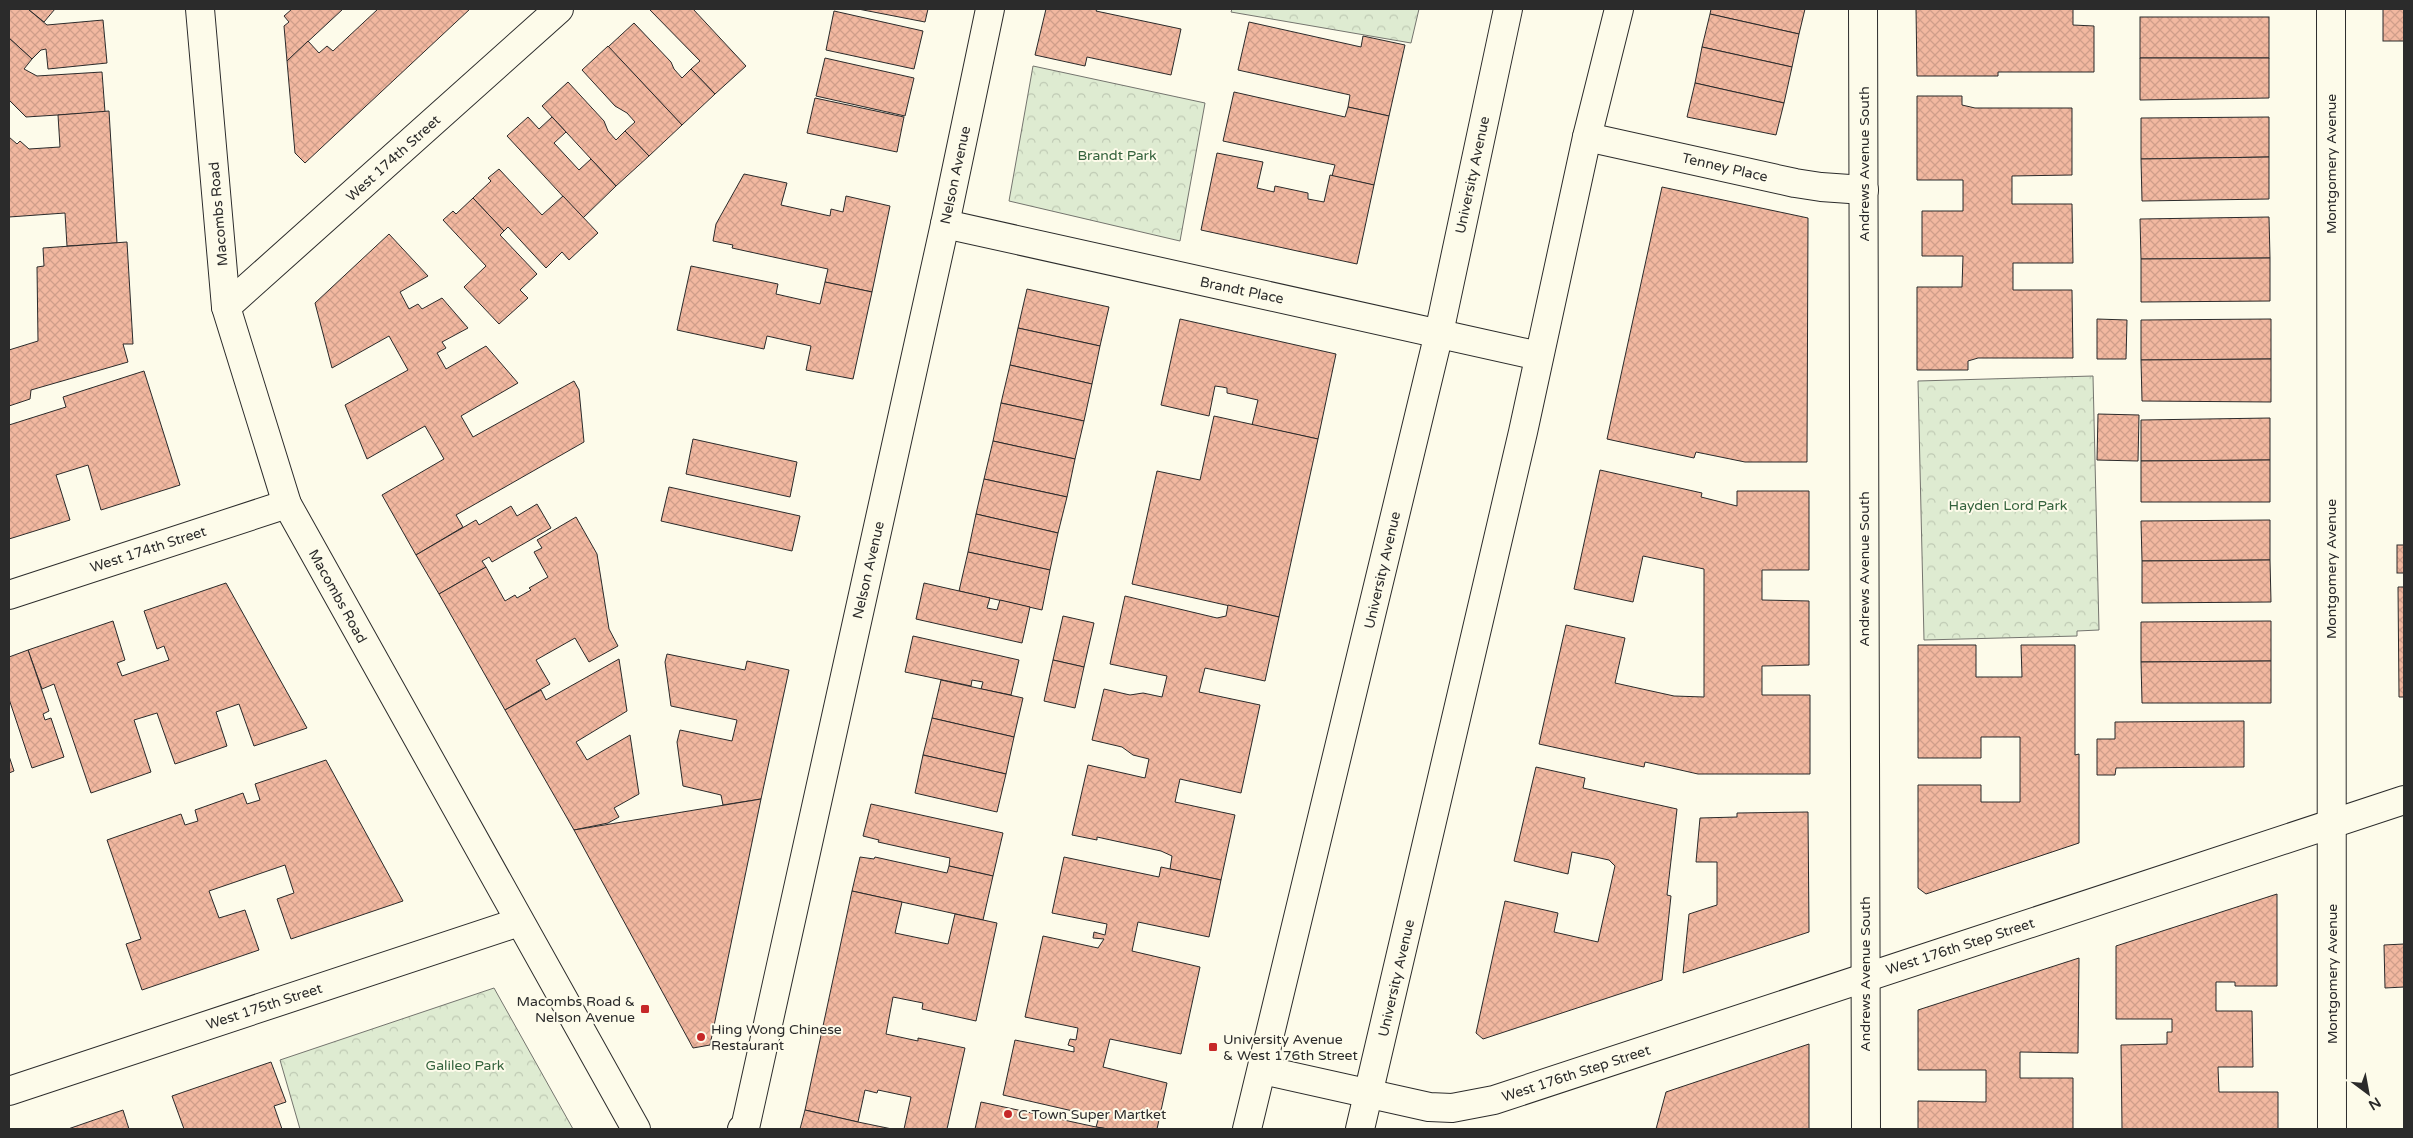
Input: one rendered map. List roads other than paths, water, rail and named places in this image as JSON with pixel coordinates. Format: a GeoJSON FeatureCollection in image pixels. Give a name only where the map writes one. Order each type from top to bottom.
{"type":"FeatureCollection","features":[{"type":"Feature","properties":{"kind":"street","name":"Macombs Road"},"geometry":{"type":"LineString","coordinates":[[200,9],[226,307],[286,504],[636,1129]]}},
{"type":"Feature","properties":{"kind":"street","name":"West 174th Street"},"geometry":{"type":"LineString","coordinates":[[226,307],[559,9]]}},
{"type":"Feature","properties":{"kind":"street","name":"Nelson Avenue"},"geometry":{"type":"LineString","coordinates":[[742,1129],[747,1118],[945,224],[990,9]]}},
{"type":"Feature","properties":{"kind":"street","name":"University Avenue"},"geometry":{"type":"LineString","coordinates":[[1247,1129],[1263,1070],[1439,333],[1508,9]]}},
{"type":"Feature","properties":{"kind":"street","name":"University Avenue"},"geometry":{"type":"LineString","coordinates":[[1360,1129],[1370,1095],[1539,356],[1587,137],[1619,9]]}},
{"type":"Feature","properties":{"kind":"street","name":"Andrews Avenue South"},"geometry":{"type":"LineString","coordinates":[[1863,9],[1866,1129]]}},
{"type":"Feature","properties":{"kind":"street","name":"Montgomery Avenue"},"geometry":{"type":"LineString","coordinates":[[2331,9],[2332,1129]]}},
{"type":"Feature","properties":{"kind":"street","name":"Tenney Place"},"geometry":{"type":"LineString","coordinates":[[1587,137],[1821,188],[1864,190]]}},
{"type":"Feature","properties":{"kind":"street","name":"Brandt Place"},"geometry":{"type":"LineString","coordinates":[[945,224],[1539,356]]}},
{"type":"Feature","properties":{"kind":"street","name":"West 174th Street"},"geometry":{"type":"LineString","coordinates":[[9,595],[286,504]]}},
{"type":"Feature","properties":{"kind":"street","name":"West 176th Step Street"},"geometry":{"type":"LineString","coordinates":[[1263,1070],[1428,1107],[1452,1108],[1494,1100],[2404,800]]}},
{"type":"Feature","properties":{"kind":"street","name":"West 175th Street"},"geometry":{"type":"LineString","coordinates":[[9,1091],[519,922]]}},
{"type":"Feature","properties":{"kind":"place","name":"Macombs Road & Nelson Avenue"},"geometry":{"type":"Point","coordinates":[645,1009]}},
{"type":"Feature","properties":{"kind":"place","name":"Hing Wong Chinese Restaurant"},"geometry":{"type":"Point","coordinates":[701,1037]}},
{"type":"Feature","properties":{"kind":"place","name":"University Avenue & West 176th Street"},"geometry":{"type":"Point","coordinates":[1213,1047]}},
{"type":"Feature","properties":{"kind":"place","name":"C Town Super Martket"},"geometry":{"type":"Point","coordinates":[1008,1114]}},
{"type":"Feature","properties":{"kind":"park label","name":"Brandt Park"},"geometry":{"type":"Point","coordinates":[1117,155]}},
{"type":"Feature","properties":{"kind":"park label","name":"Hayden Lord Park"},"geometry":{"type":"Point","coordinates":[2008,505]}},
{"type":"Feature","properties":{"kind":"park label","name":"Galileo Park"},"geometry":{"type":"Point","coordinates":[465,1065]}}]}
